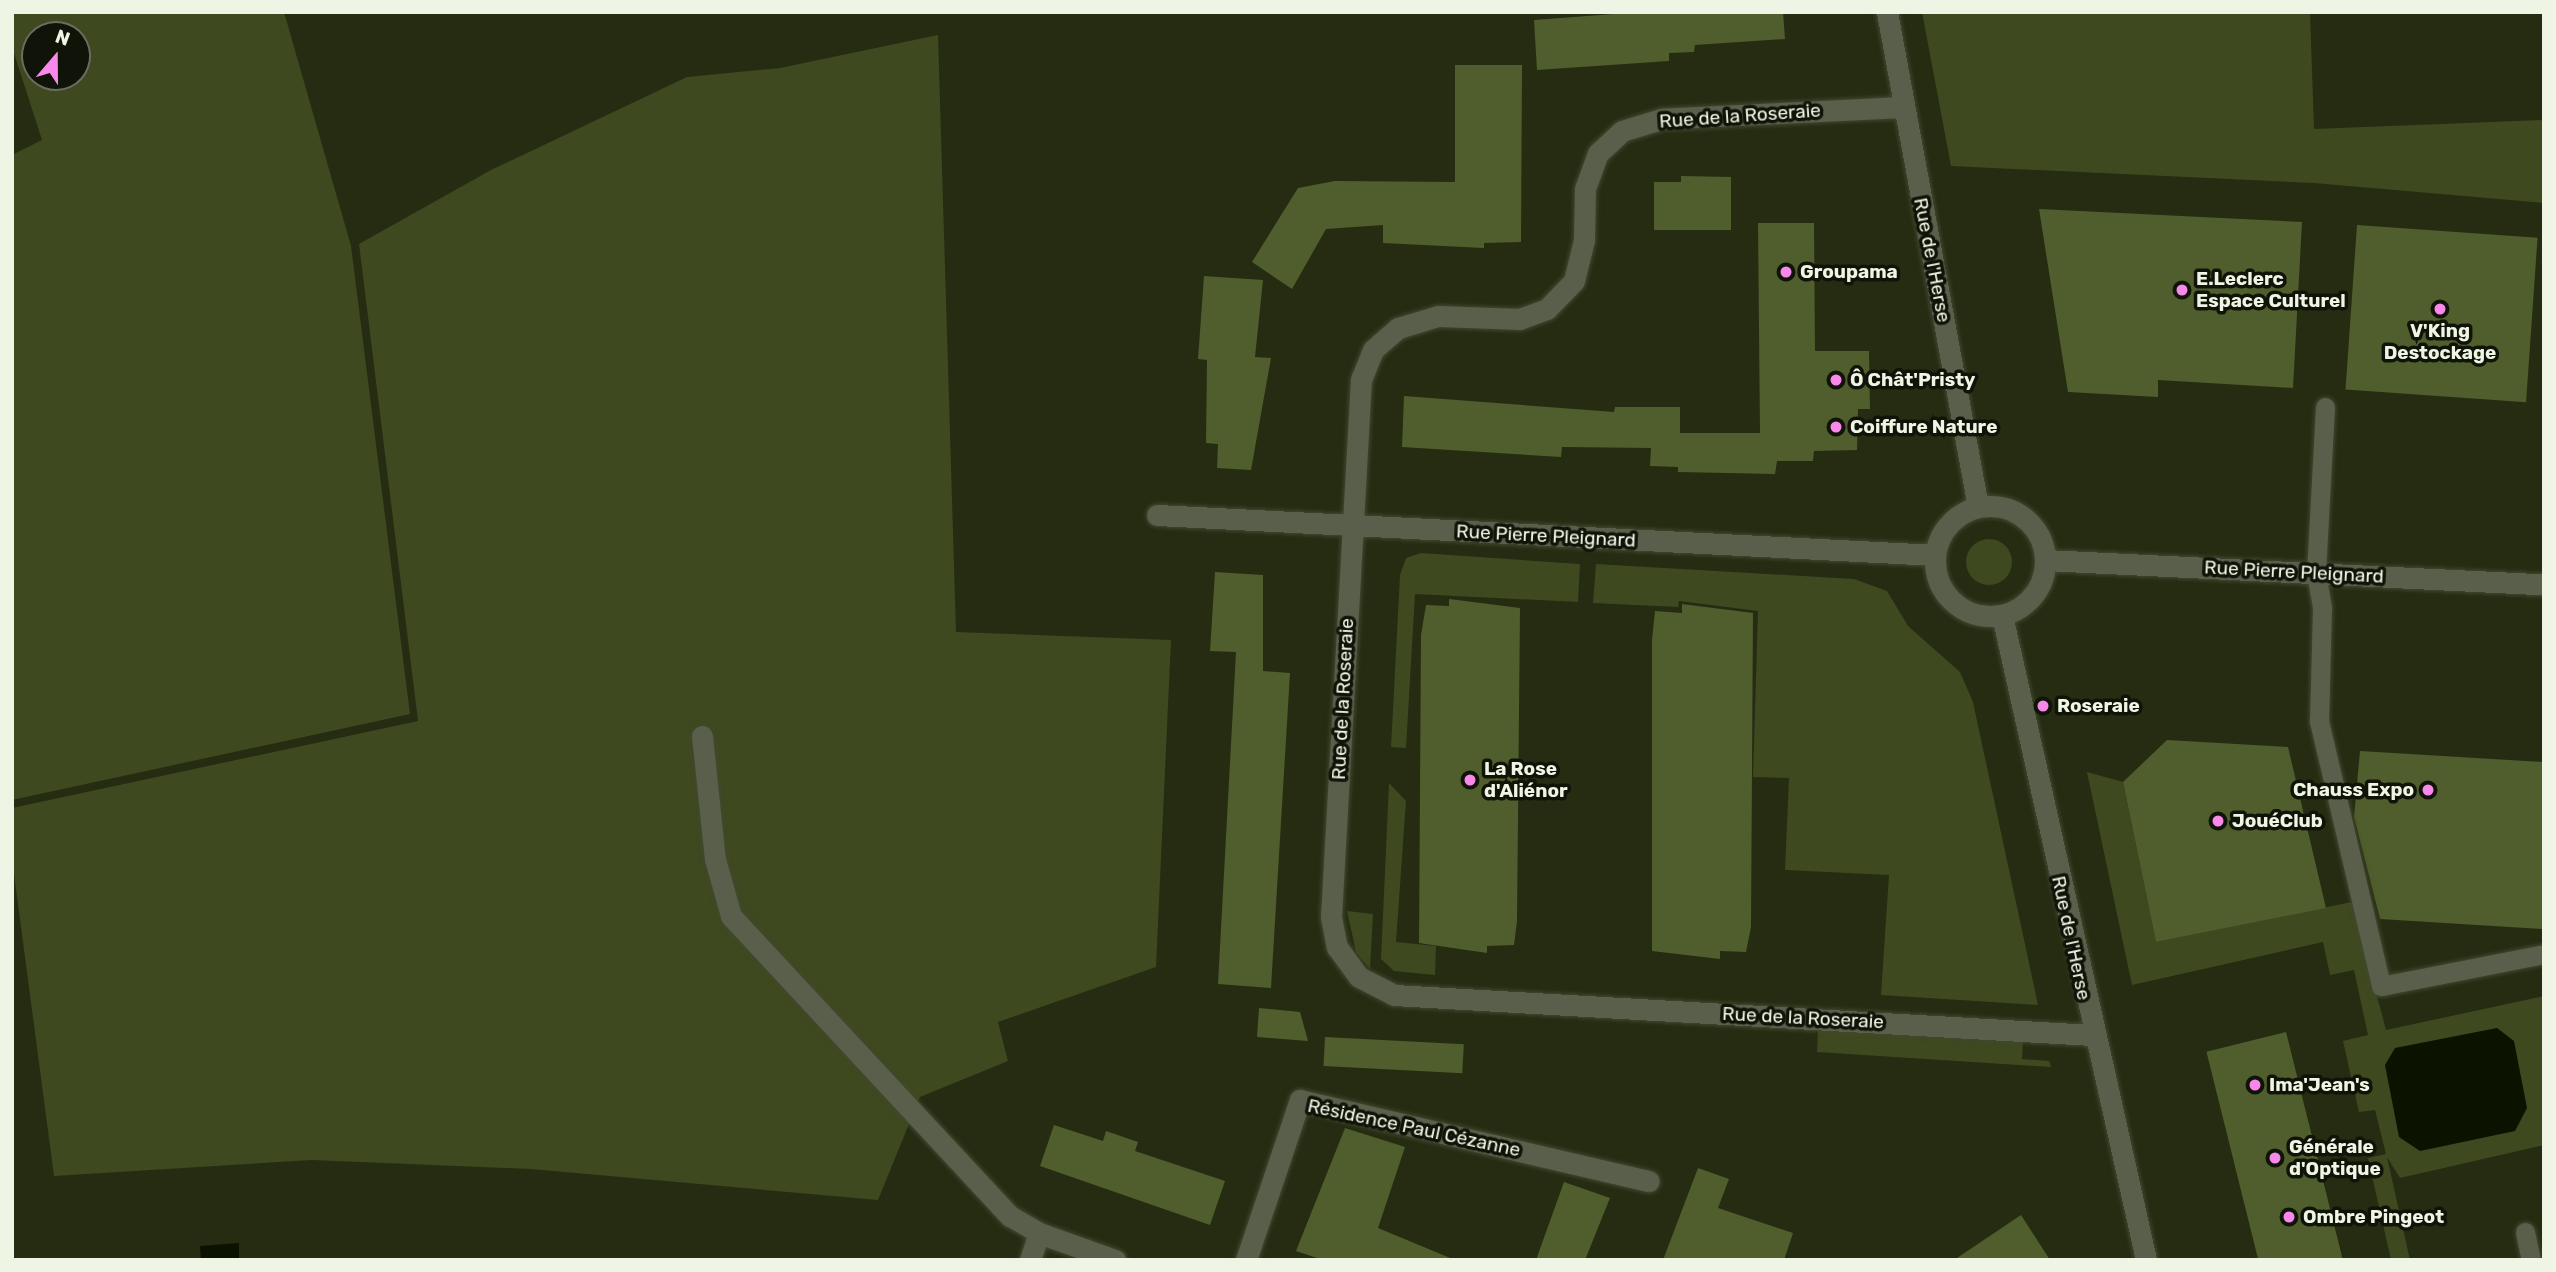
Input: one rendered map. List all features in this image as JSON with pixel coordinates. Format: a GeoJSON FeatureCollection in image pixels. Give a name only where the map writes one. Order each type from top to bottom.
{"type":"FeatureCollection","features":[{"type":"Feature","properties":{"kind":"street","name":"Rue de l'Herse"},"geometry":{"type":"LineString","coordinates":[[1887,12],[1978,507]]}},
{"type":"Feature","properties":{"kind":"street","name":"Rue de la Roseraie"},"geometry":{"type":"LineString","coordinates":[[1903,107],[1661,119],[1622,131],[1598,153],[1585,188],[1584,240],[1574,281],[1548,309],[1520,319],[1438,316],[1398,328],[1373,350],[1362,379],[1331,916],[1338,947],[1359,977],[1394,995],[2092,1035]]}},
{"type":"Feature","properties":{"kind":"street"},"geometry":{"type":"LineString","coordinates":[[1978,507],[2024,518],[2045,560],[2034,595],[2002,615],[1968,612],[1952,602],[1941,589],[1934,555],[1949,524],[1978,507]]}},
{"type":"Feature","properties":{"kind":"street","name":"Rue Pierre Pleignard"},"geometry":{"type":"LineString","coordinates":[[1157,515],[1934,555]]}},
{"type":"Feature","properties":{"kind":"street","name":"Rue Pierre Pleignard"},"geometry":{"type":"LineString","coordinates":[[2045,560],[2544,584]]}},
{"type":"Feature","properties":{"kind":"street","name":"Rue de l'Herse"},"geometry":{"type":"LineString","coordinates":[[2002,615],[2092,1035],[2146,1260]]}},
{"type":"Feature","properties":{"kind":"street"},"geometry":{"type":"LineString","coordinates":[[702,736],[716,869],[731,916],[1010,1216],[1039,1233],[1115,1260]]}},
{"type":"Feature","properties":{"kind":"street","name":"Résidence Paul Cézanne"},"geometry":{"type":"LineString","coordinates":[[1246,1260],[1300,1100],[1649,1181]]}},
{"type":"Feature","properties":{"kind":"street"},"geometry":{"type":"LineString","coordinates":[[1030,1260],[1039,1233]]}},
{"type":"Feature","properties":{"kind":"lane"},"geometry":{"type":"LineString","coordinates":[[2325,407],[2316,573],[2322,607],[2319,721],[2381,986],[2544,954]]}},
{"type":"Feature","properties":{"kind":"lane"},"geometry":{"type":"LineString","coordinates":[[2525,1232],[2531,1260]]}},
{"type":"Feature","properties":{"kind":"green space"},"geometry":{"type":"Polygon","coordinates":[[[12,12],[284,12],[351,246],[410,714],[12,800],[12,155],[42,140],[26,91],[91,91],[91,21],[21,21],[21,75],[12,47],[12,12]]]}},
{"type":"Feature","properties":{"kind":"green space"},"geometry":{"type":"Polygon","coordinates":[[[1922,12],[2310,12],[2314,129],[2544,120],[2544,203],[2314,183],[1951,166],[1922,12]]]}},
{"type":"Feature","properties":{"kind":"green space"},"geometry":{"type":"Polygon","coordinates":[[[938,35],[956,632],[1171,640],[1156,967],[998,1022],[1008,1061],[920,1097],[878,1200],[531,1169],[312,1160],[54,1176],[12,859],[12,808],[418,721],[359,244],[491,170],[687,77],[780,68],[938,35]]]}},
{"type":"Feature","properties":{"kind":"green space"},"geometry":{"type":"Polygon","coordinates":[[[1989,539],[2005,546],[2012,562],[2005,578],[1989,585],[1973,578],[1966,562],[1973,546],[1989,539]]]}},
{"type":"Feature","properties":{"kind":"green space"},"geometry":{"type":"Polygon","coordinates":[[[1421,553],[1580,564],[1578,602],[1415,594],[1406,748],[1391,747],[1400,575],[1406,558],[1421,553]]]}},
{"type":"Feature","properties":{"kind":"green space"},"geometry":{"type":"Polygon","coordinates":[[[1596,564],[1854,579],[1887,591],[1908,626],[1960,672],[1973,702],[2038,1005],[1881,995],[1889,875],[1785,870],[1789,778],[1753,777],[1758,611],[1679,601],[1678,607],[1593,603],[1596,564]]]}},
{"type":"Feature","properties":{"kind":"green space"},"geometry":{"type":"Polygon","coordinates":[[[2087,772],[2123,782],[2156,942],[2352,902],[2386,1030],[2544,996],[2544,1145],[2400,1178],[2387,1157],[2410,1260],[2391,1260],[2368,1158],[2386,1154],[2375,1110],[2359,1112],[2343,1041],[2368,1035],[2354,970],[2330,975],[2323,942],[2132,985],[2087,772]]]}},
{"type":"Feature","properties":{"kind":"green space"},"geometry":{"type":"Polygon","coordinates":[[[1389,783],[1406,801],[1396,942],[1436,946],[1435,975],[1394,971],[1381,959],[1389,783]]]}},
{"type":"Feature","properties":{"kind":"green space"},"geometry":{"type":"Polygon","coordinates":[[[1347,911],[1373,914],[1370,969],[1356,952],[1347,911]]]}},
{"type":"Feature","properties":{"kind":"green space"},"geometry":{"type":"Polygon","coordinates":[[[1818,1029],[2023,1042],[2022,1059],[2049,1061],[2051,1067],[1817,1052],[1818,1029]]]}},
{"type":"Feature","properties":{"kind":"shaded area"},"geometry":{"type":"Polygon","coordinates":[[[2497,1028],[2514,1041],[2527,1108],[2515,1131],[2420,1151],[2399,1137],[2385,1065],[2395,1048],[2497,1028]]]}},
{"type":"Feature","properties":{"kind":"shaded area"},"geometry":{"type":"Polygon","coordinates":[[[239,1243],[239,1260],[201,1260],[200,1246],[239,1243]]]}},
{"type":"Feature","properties":{"kind":"building"},"geometry":{"type":"Polygon","coordinates":[[[1640,12],[1783,12],[1785,39],[1695,45],[1694,52],[1669,53],[1669,61],[1537,70],[1534,20],[1640,12]]]}},
{"type":"Feature","properties":{"kind":"building"},"geometry":{"type":"Polygon","coordinates":[[[1455,65],[1522,65],[1521,242],[1484,243],[1484,248],[1383,243],[1383,225],[1326,229],[1292,289],[1252,262],[1298,188],[1335,181],[1455,182],[1455,65]]]}},
{"type":"Feature","properties":{"kind":"building"},"geometry":{"type":"Polygon","coordinates":[[[1681,176],[1731,177],[1731,230],[1654,230],[1654,182],[1681,182],[1681,176]]]}},
{"type":"Feature","properties":{"kind":"building"},"geometry":{"type":"Polygon","coordinates":[[[2039,209],[2302,222],[2293,388],[2158,380],[2158,397],[2068,392],[2039,209]]]}},
{"type":"Feature","properties":{"kind":"building"},"geometry":{"type":"Polygon","coordinates":[[[1758,223],[1814,223],[1815,351],[1869,351],[1870,409],[1858,409],[1857,450],[1814,451],[1813,461],[1777,461],[1775,474],[1678,472],[1678,467],[1650,466],[1651,448],[1562,447],[1561,457],[1402,447],[1404,396],[1614,412],[1615,407],[1680,407],[1680,433],[1760,433],[1758,223]]]}},
{"type":"Feature","properties":{"kind":"building"},"geometry":{"type":"Polygon","coordinates":[[[2357,225],[2538,238],[2526,402],[2345,390],[2357,225]]]}},
{"type":"Feature","properties":{"kind":"building"},"geometry":{"type":"Polygon","coordinates":[[[1204,276],[1263,280],[1255,357],[1271,358],[1251,470],[1217,468],[1218,444],[1206,443],[1207,360],[1198,359],[1204,276]]]}},
{"type":"Feature","properties":{"kind":"building"},"geometry":{"type":"Polygon","coordinates":[[[1215,572],[1263,575],[1263,671],[1290,673],[1271,988],[1218,984],[1236,652],[1210,651],[1215,572]]]}},
{"type":"Feature","properties":{"kind":"building","name":"La Rose d'Aliénor"},"geometry":{"type":"Polygon","coordinates":[[[1449,599],[1520,608],[1517,921],[1514,945],[1487,946],[1487,953],[1419,943],[1421,635],[1426,605],[1449,606],[1449,599]]]}},
{"type":"Feature","properties":{"kind":"building"},"geometry":{"type":"Polygon","coordinates":[[[1682,604],[1753,613],[1751,927],[1746,952],[1720,951],[1720,959],[1652,951],[1652,640],[1655,611],[1682,613],[1682,604]]]}},
{"type":"Feature","properties":{"kind":"building"},"geometry":{"type":"Polygon","coordinates":[[[2167,740],[2288,747],[2326,908],[2156,942],[2123,782],[2167,740]]]}},
{"type":"Feature","properties":{"kind":"building"},"geometry":{"type":"Polygon","coordinates":[[[2360,751],[2544,762],[2544,929],[2380,919],[2354,817],[2360,751]]]}},
{"type":"Feature","properties":{"kind":"building"},"geometry":{"type":"Polygon","coordinates":[[[1259,1008],[1300,1012],[1308,1041],[1257,1037],[1259,1008]]]}},
{"type":"Feature","properties":{"kind":"building"},"geometry":{"type":"Polygon","coordinates":[[[2286,1032],[2343,1260],[2258,1260],[2206,1052],[2286,1032]]]}},
{"type":"Feature","properties":{"kind":"building"},"geometry":{"type":"Polygon","coordinates":[[[1325,1037],[1464,1044],[1462,1073],[1323,1066],[1325,1037]]]}},
{"type":"Feature","properties":{"kind":"building"},"geometry":{"type":"Polygon","coordinates":[[[1054,1125],[1103,1141],[1106,1131],[1138,1142],[1135,1151],[1225,1181],[1210,1225],[1040,1166],[1054,1125]]]}},
{"type":"Feature","properties":{"kind":"building"},"geometry":{"type":"Polygon","coordinates":[[[1345,1128],[1405,1147],[1378,1228],[1455,1260],[1323,1260],[1296,1251],[1345,1128]]]}},
{"type":"Feature","properties":{"kind":"building"},"geometry":{"type":"Polygon","coordinates":[[[1698,1168],[1729,1179],[1718,1208],[1793,1233],[1784,1260],[1663,1260],[1698,1168]]]}},
{"type":"Feature","properties":{"kind":"building"},"geometry":{"type":"Polygon","coordinates":[[[1564,1182],[1610,1198],[1585,1260],[1536,1260],[1564,1182]]]}},
{"type":"Feature","properties":{"kind":"building"},"geometry":{"type":"Polygon","coordinates":[[[2021,1215],[2050,1260],[1954,1260],[2021,1215]]]}},
{"type":"Feature","properties":{"kind":"place","name":"Groupama"},"geometry":{"type":"Point","coordinates":[1786,272]}},
{"type":"Feature","properties":{"kind":"place","name":"E.Leclerc Espace Culturel"},"geometry":{"type":"Point","coordinates":[2182,290]}},
{"type":"Feature","properties":{"kind":"place","name":"V'King Destockage"},"geometry":{"type":"Point","coordinates":[2440,309]}},
{"type":"Feature","properties":{"kind":"place","name":"Ô Chât'Pristy"},"geometry":{"type":"Point","coordinates":[1836,380]}},
{"type":"Feature","properties":{"kind":"place","name":"Coiffure Nature"},"geometry":{"type":"Point","coordinates":[1836,427]}},
{"type":"Feature","properties":{"kind":"place","name":"Roseraie"},"geometry":{"type":"Point","coordinates":[2043,706]}},
{"type":"Feature","properties":{"kind":"place","name":"La Rose d'Aliénor"},"geometry":{"type":"Point","coordinates":[1470,780]}},
{"type":"Feature","properties":{"kind":"place","name":"Chauss Expo"},"geometry":{"type":"Point","coordinates":[2428,790]}},
{"type":"Feature","properties":{"kind":"place","name":"JouéClub"},"geometry":{"type":"Point","coordinates":[2218,821]}},
{"type":"Feature","properties":{"kind":"place","name":"Ima'Jean's"},"geometry":{"type":"Point","coordinates":[2255,1085]}},
{"type":"Feature","properties":{"kind":"place","name":"Générale d'Optique"},"geometry":{"type":"Point","coordinates":[2275,1158]}},
{"type":"Feature","properties":{"kind":"place","name":"Ombre Pingeot"},"geometry":{"type":"Point","coordinates":[2289,1217]}}]}
